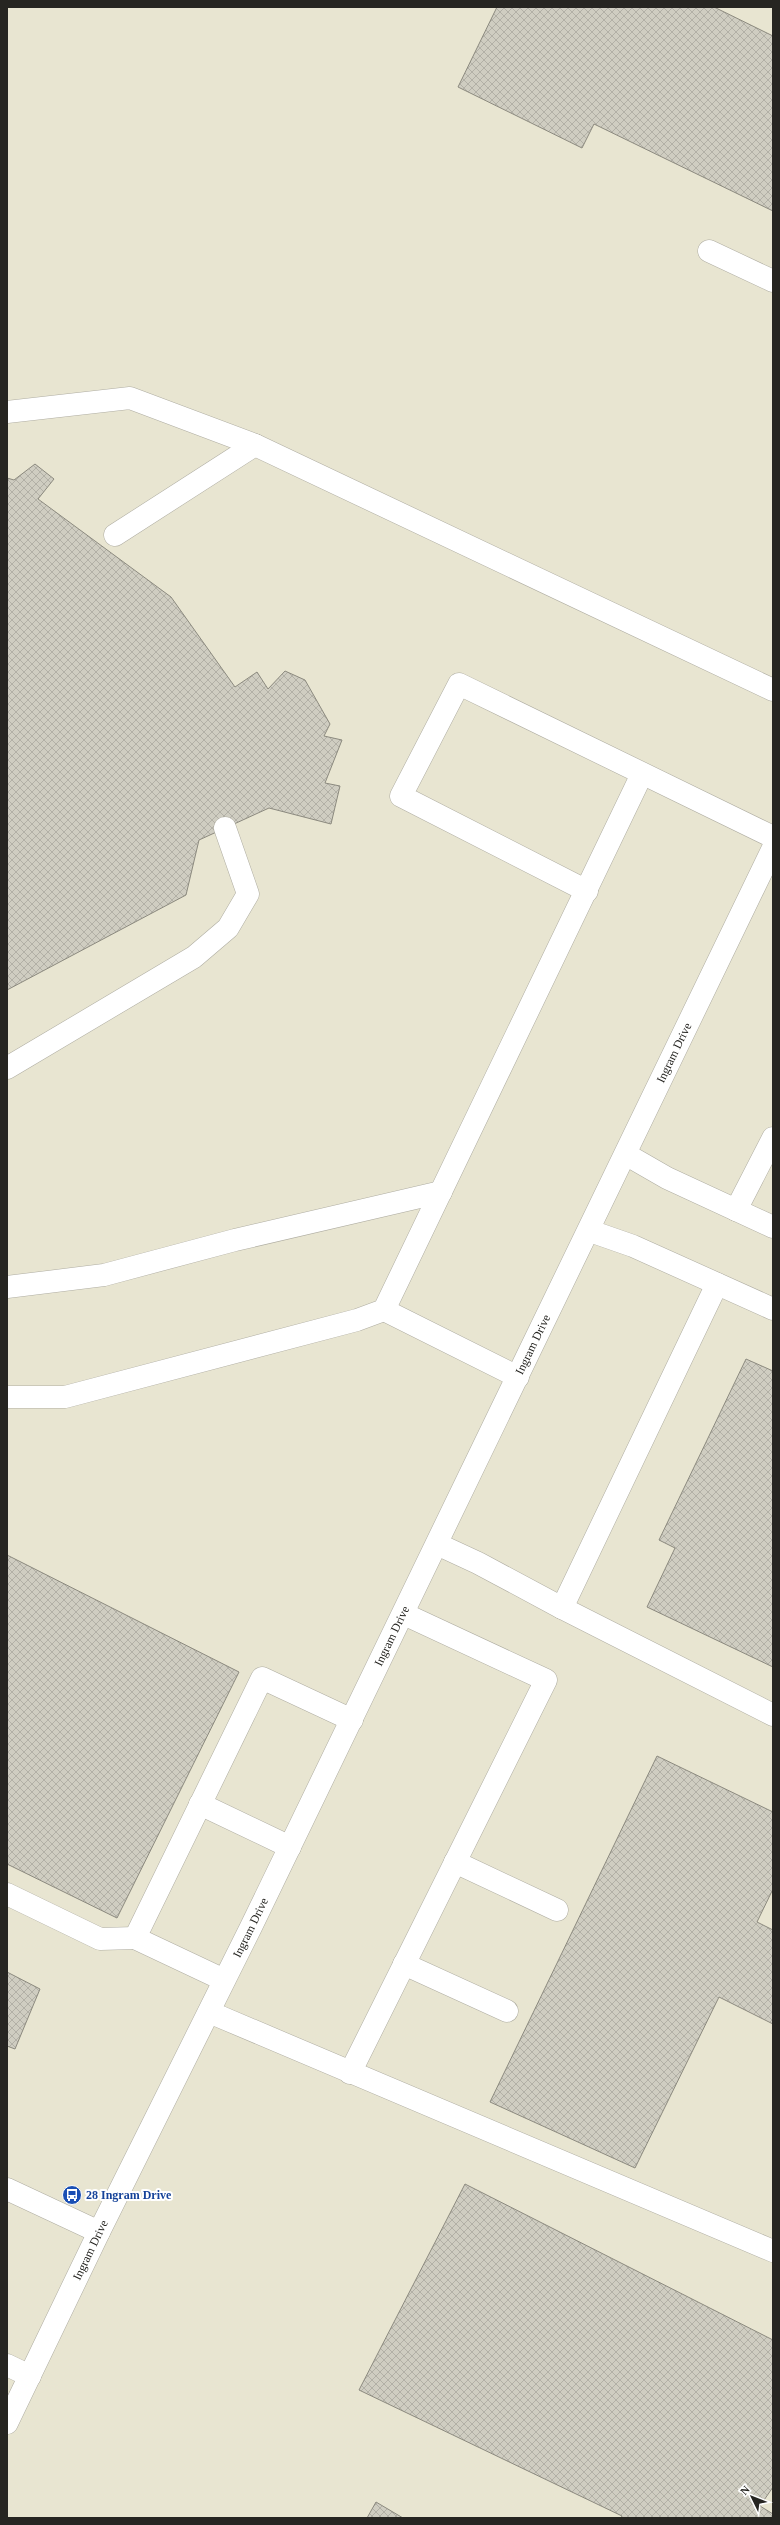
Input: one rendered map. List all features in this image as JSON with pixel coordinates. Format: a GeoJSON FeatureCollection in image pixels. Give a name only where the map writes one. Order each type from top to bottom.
{"type":"FeatureCollection","features":[{"type":"Feature","properties":{"kind":"street"},"geometry":{"type":"LineString","coordinates":[[709,251],[773,281]]}},
{"type":"Feature","properties":{"kind":"street"},"geometry":{"type":"LineString","coordinates":[[7,412],[130,398],[255,445],[773,690]]}},
{"type":"Feature","properties":{"kind":"street"},"geometry":{"type":"LineString","coordinates":[[115,535],[255,445]]}},
{"type":"Feature","properties":{"kind":"street"},"geometry":{"type":"LineString","coordinates":[[587,891],[401,796],[459,684],[773,837]]}},
{"type":"Feature","properties":{"kind":"street"},"geometry":{"type":"LineString","coordinates":[[7,1397],[65,1397],[357,1320],[384,1310],[642,774]]}},
{"type":"Feature","properties":{"kind":"street"},"geometry":{"type":"LineString","coordinates":[[7,1068],[194,957],[228,928],[248,894],[225,828]]}},
{"type":"Feature","properties":{"kind":"street","name":"Ingram Drive"},"geometry":{"type":"LineString","coordinates":[[7,2423],[99,2232],[209,2012],[404,1614],[590,1231],[773,848]]}},
{"type":"Feature","properties":{"kind":"street"},"geometry":{"type":"LineString","coordinates":[[736,1210],[773,1138]]}},
{"type":"Feature","properties":{"kind":"street"},"geometry":{"type":"LineString","coordinates":[[626,1155],[667,1178],[773,1228]]}},
{"type":"Feature","properties":{"kind":"street"},"geometry":{"type":"LineString","coordinates":[[7,1287],[104,1275],[235,1240],[441,1192]]}},
{"type":"Feature","properties":{"kind":"street"},"geometry":{"type":"LineString","coordinates":[[590,1231],[633,1246],[773,1309]]}},
{"type":"Feature","properties":{"kind":"street"},"geometry":{"type":"LineString","coordinates":[[562,1608],[717,1284]]}},
{"type":"Feature","properties":{"kind":"street"},"geometry":{"type":"LineString","coordinates":[[384,1310],[518,1377]]}},
{"type":"Feature","properties":{"kind":"street"},"geometry":{"type":"LineString","coordinates":[[437,1544],[478,1563],[562,1608],[773,1715]]}},
{"type":"Feature","properties":{"kind":"street"},"geometry":{"type":"LineString","coordinates":[[350,2073],[546,1680],[404,1614]]}},
{"type":"Feature","properties":{"kind":"street"},"geometry":{"type":"LineString","coordinates":[[135,1938],[262,1678],[352,1720]]}},
{"type":"Feature","properties":{"kind":"street"},"geometry":{"type":"LineString","coordinates":[[200,1804],[290,1847]]}},
{"type":"Feature","properties":{"kind":"street"},"geometry":{"type":"LineString","coordinates":[[455,1862],[557,1910]]}},
{"type":"Feature","properties":{"kind":"street"},"geometry":{"type":"LineString","coordinates":[[7,1894],[100,1939],[135,1938],[224,1980]]}},
{"type":"Feature","properties":{"kind":"street"},"geometry":{"type":"LineString","coordinates":[[404,1964],[507,2012]]}},
{"type":"Feature","properties":{"kind":"street"},"geometry":{"type":"LineString","coordinates":[[209,2012],[773,2252]]}},
{"type":"Feature","properties":{"kind":"street"},"geometry":{"type":"LineString","coordinates":[[7,2189],[99,2232]]}},
{"type":"Feature","properties":{"kind":"street"},"geometry":{"type":"LineString","coordinates":[[7,2366],[30,2376]]}},
{"type":"Feature","properties":{"kind":"shaded area"},"geometry":{"type":"Polygon","coordinates":[[[7,7],[773,7],[773,2518],[7,2518],[7,7]]]}},
{"type":"Feature","properties":{"kind":"building"},"geometry":{"type":"Polygon","coordinates":[[[497,7],[714,7],[773,36],[773,211],[594,124],[582,148],[458,87],[497,7]]]}},
{"type":"Feature","properties":{"kind":"building"},"geometry":{"type":"Polygon","coordinates":[[[35,464],[54,479],[38,499],[171,597],[235,687],[257,672],[268,689],[285,671],[305,680],[330,724],[324,736],[342,740],[325,783],[340,786],[331,824],[269,808],[199,840],[186,895],[7,990],[7,478],[14,480],[35,464]]]}},
{"type":"Feature","properties":{"kind":"building"},"geometry":{"type":"Polygon","coordinates":[[[746,1359],[773,1371],[773,1667],[647,1607],[675,1548],[659,1540],[746,1359]]]}},
{"type":"Feature","properties":{"kind":"building"},"geometry":{"type":"Polygon","coordinates":[[[7,1555],[239,1672],[117,1918],[7,1864],[7,1555]]]}},
{"type":"Feature","properties":{"kind":"building"},"geometry":{"type":"Polygon","coordinates":[[[657,1756],[773,1812],[773,1889],[757,1922],[773,1930],[773,2024],[719,1997],[635,2168],[490,2102],[657,1756]]]}},
{"type":"Feature","properties":{"kind":"building"},"geometry":{"type":"Polygon","coordinates":[[[7,1972],[40,1989],[15,2049],[7,2046],[7,1972]]]}},
{"type":"Feature","properties":{"kind":"building"},"geometry":{"type":"Polygon","coordinates":[[[465,2184],[773,2340],[773,2487],[760,2506],[773,2514],[773,2518],[621,2518],[622,2516],[359,2390],[465,2184]]]}},
{"type":"Feature","properties":{"kind":"building"},"geometry":{"type":"Polygon","coordinates":[[[376,2502],[403,2518],[367,2518],[376,2502]]]}},
{"type":"Feature","properties":{"kind":"place","name":"28 Ingram Drive"},"geometry":{"type":"Point","coordinates":[72,2195]}}]}
